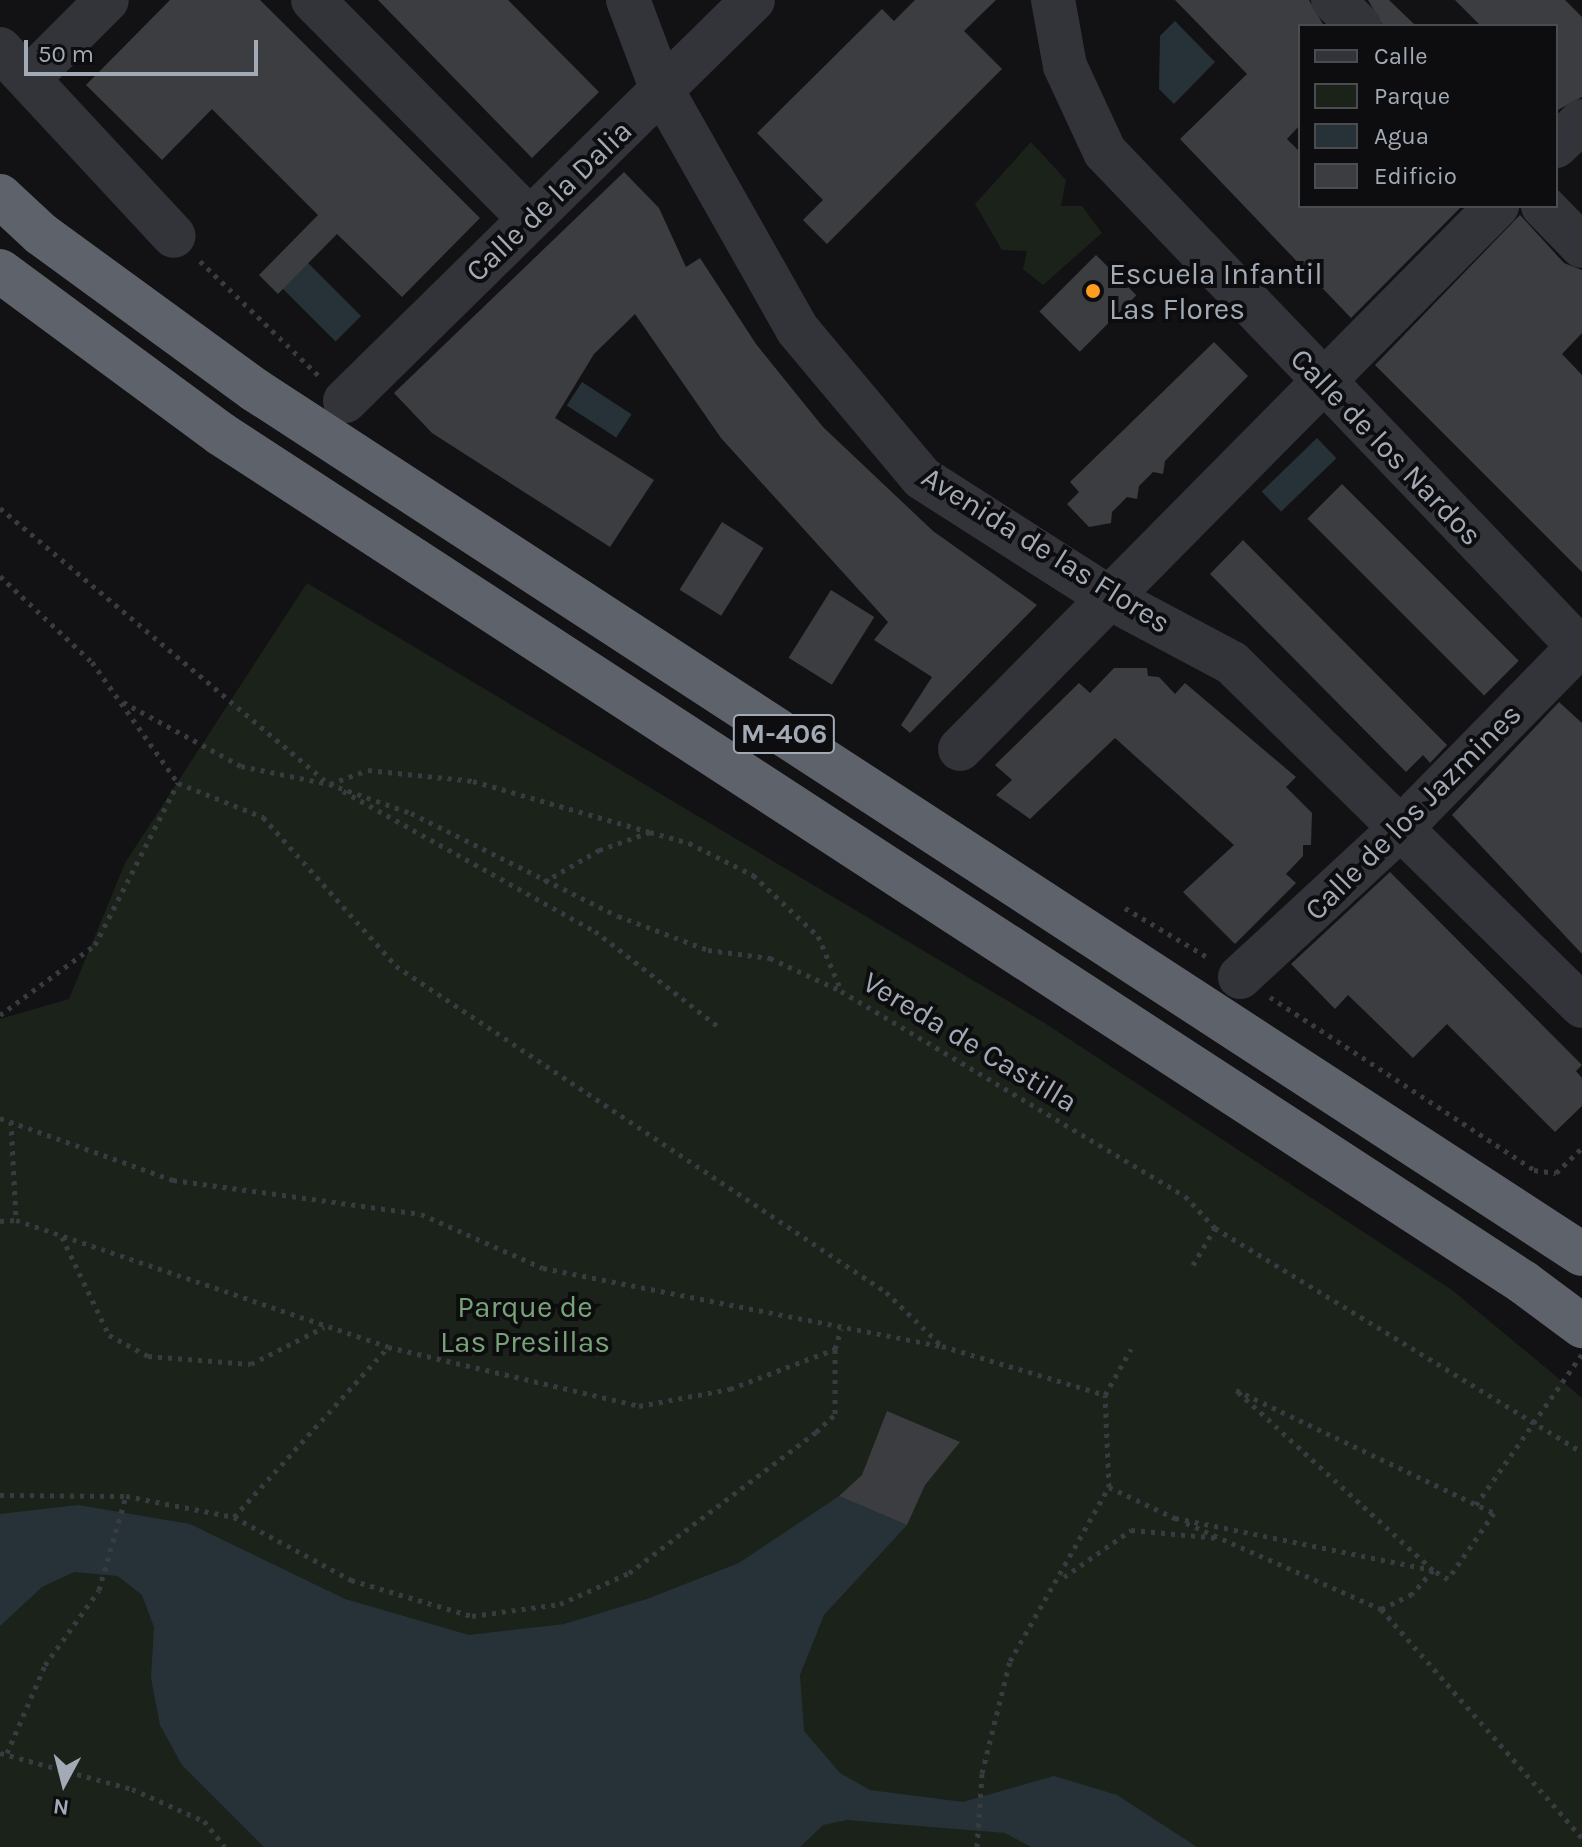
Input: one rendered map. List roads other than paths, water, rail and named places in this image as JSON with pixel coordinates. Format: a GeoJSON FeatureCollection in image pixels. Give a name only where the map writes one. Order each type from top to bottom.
{"type":"FeatureCollection","features":[{"type":"Feature","properties":{"kind":"highway","name":"M-406"},"geometry":{"type":"LineString","coordinates":[[0,196],[41,234],[255,390],[1582,1254]]}},
{"type":"Feature","properties":{"kind":"highway","name":"M-406"},"geometry":{"type":"LineString","coordinates":[[0,271],[221,434],[1523,1282],[1582,1326]]}},
{"type":"Feature","properties":{"kind":"street"},"geometry":{"type":"LineString","coordinates":[[107,0],[14,64],[174,236]]}},
{"type":"Feature","properties":{"kind":"street"},"geometry":{"type":"LineString","coordinates":[[313,0],[530,219]]}},
{"type":"Feature","properties":{"kind":"street","name":"Avenida de las Flores"},"geometry":{"type":"LineString","coordinates":[[628,0],[662,90],[797,329],[922,478],[1108,597],[1232,663],[1582,1006]]}},
{"type":"Feature","properties":{"kind":"street","name":"Calle de la Dalia"},"geometry":{"type":"LineString","coordinates":[[345,401],[753,0]]}},
{"type":"Feature","properties":{"kind":"street","name":"Calle de los Nardos"},"geometry":{"type":"LineString","coordinates":[[1053,0],[1065,66],[1105,152],[1581,647]]}},
{"type":"Feature","properties":{"kind":"street"},"geometry":{"type":"LineString","coordinates":[[1333,0],[1357,24]]}},
{"type":"Feature","properties":{"kind":"street"},"geometry":{"type":"LineString","coordinates":[[1558,144],[1582,121]]}},
{"type":"Feature","properties":{"kind":"street"},"geometry":{"type":"LineString","coordinates":[[960,749],[1495,208]]}},
{"type":"Feature","properties":{"kind":"street"},"geometry":{"type":"LineString","coordinates":[[1545,208],[1582,246]]}},
{"type":"Feature","properties":{"kind":"street","name":"Calle de los Jazmines"},"geometry":{"type":"LineString","coordinates":[[1240,977],[1402,827],[1581,647]]}},
{"type":"Feature","properties":{"kind":"water"},"geometry":{"type":"Polygon","coordinates":[[[1175,21],[1215,62],[1174,104],[1159,89],[1160,36],[1175,21]]]}},
{"type":"Feature","properties":{"kind":"water"},"geometry":{"type":"Polygon","coordinates":[[[308,263],[361,316],[336,341],[283,288],[308,263]]]}},
{"type":"Feature","properties":{"kind":"water"},"geometry":{"type":"Polygon","coordinates":[[[582,382],[631,414],[616,438],[567,405],[582,382]]]}},
{"type":"Feature","properties":{"kind":"water"},"geometry":{"type":"Polygon","coordinates":[[[1317,438],[1336,458],[1281,512],[1262,491],[1317,438]]]}},
{"type":"Feature","properties":{"kind":"water"},"geometry":{"type":"Polygon","coordinates":[[[839,1496],[907,1525],[824,1615],[800,1675],[804,1731],[840,1773],[870,1790],[963,1802],[1054,1776],[1117,1795],[1197,1847],[1031,1847],[1005,1833],[847,1820],[823,1825],[800,1847],[264,1847],[182,1765],[160,1725],[151,1678],[154,1627],[142,1595],[118,1576],[74,1572],[42,1587],[0,1626],[0,1514],[78,1505],[190,1524],[345,1599],[469,1635],[564,1624],[647,1599],[739,1563],[839,1496]]]}},
{"type":"Feature","properties":{"kind":"place","name":"Escuela Infantil Las Flores"},"geometry":{"type":"Point","coordinates":[1093,291]}},
{"type":"Feature","properties":{"kind":"park label","name":"Parque de Las Presillas"},"geometry":{"type":"Point","coordinates":[525,1324]}}]}
